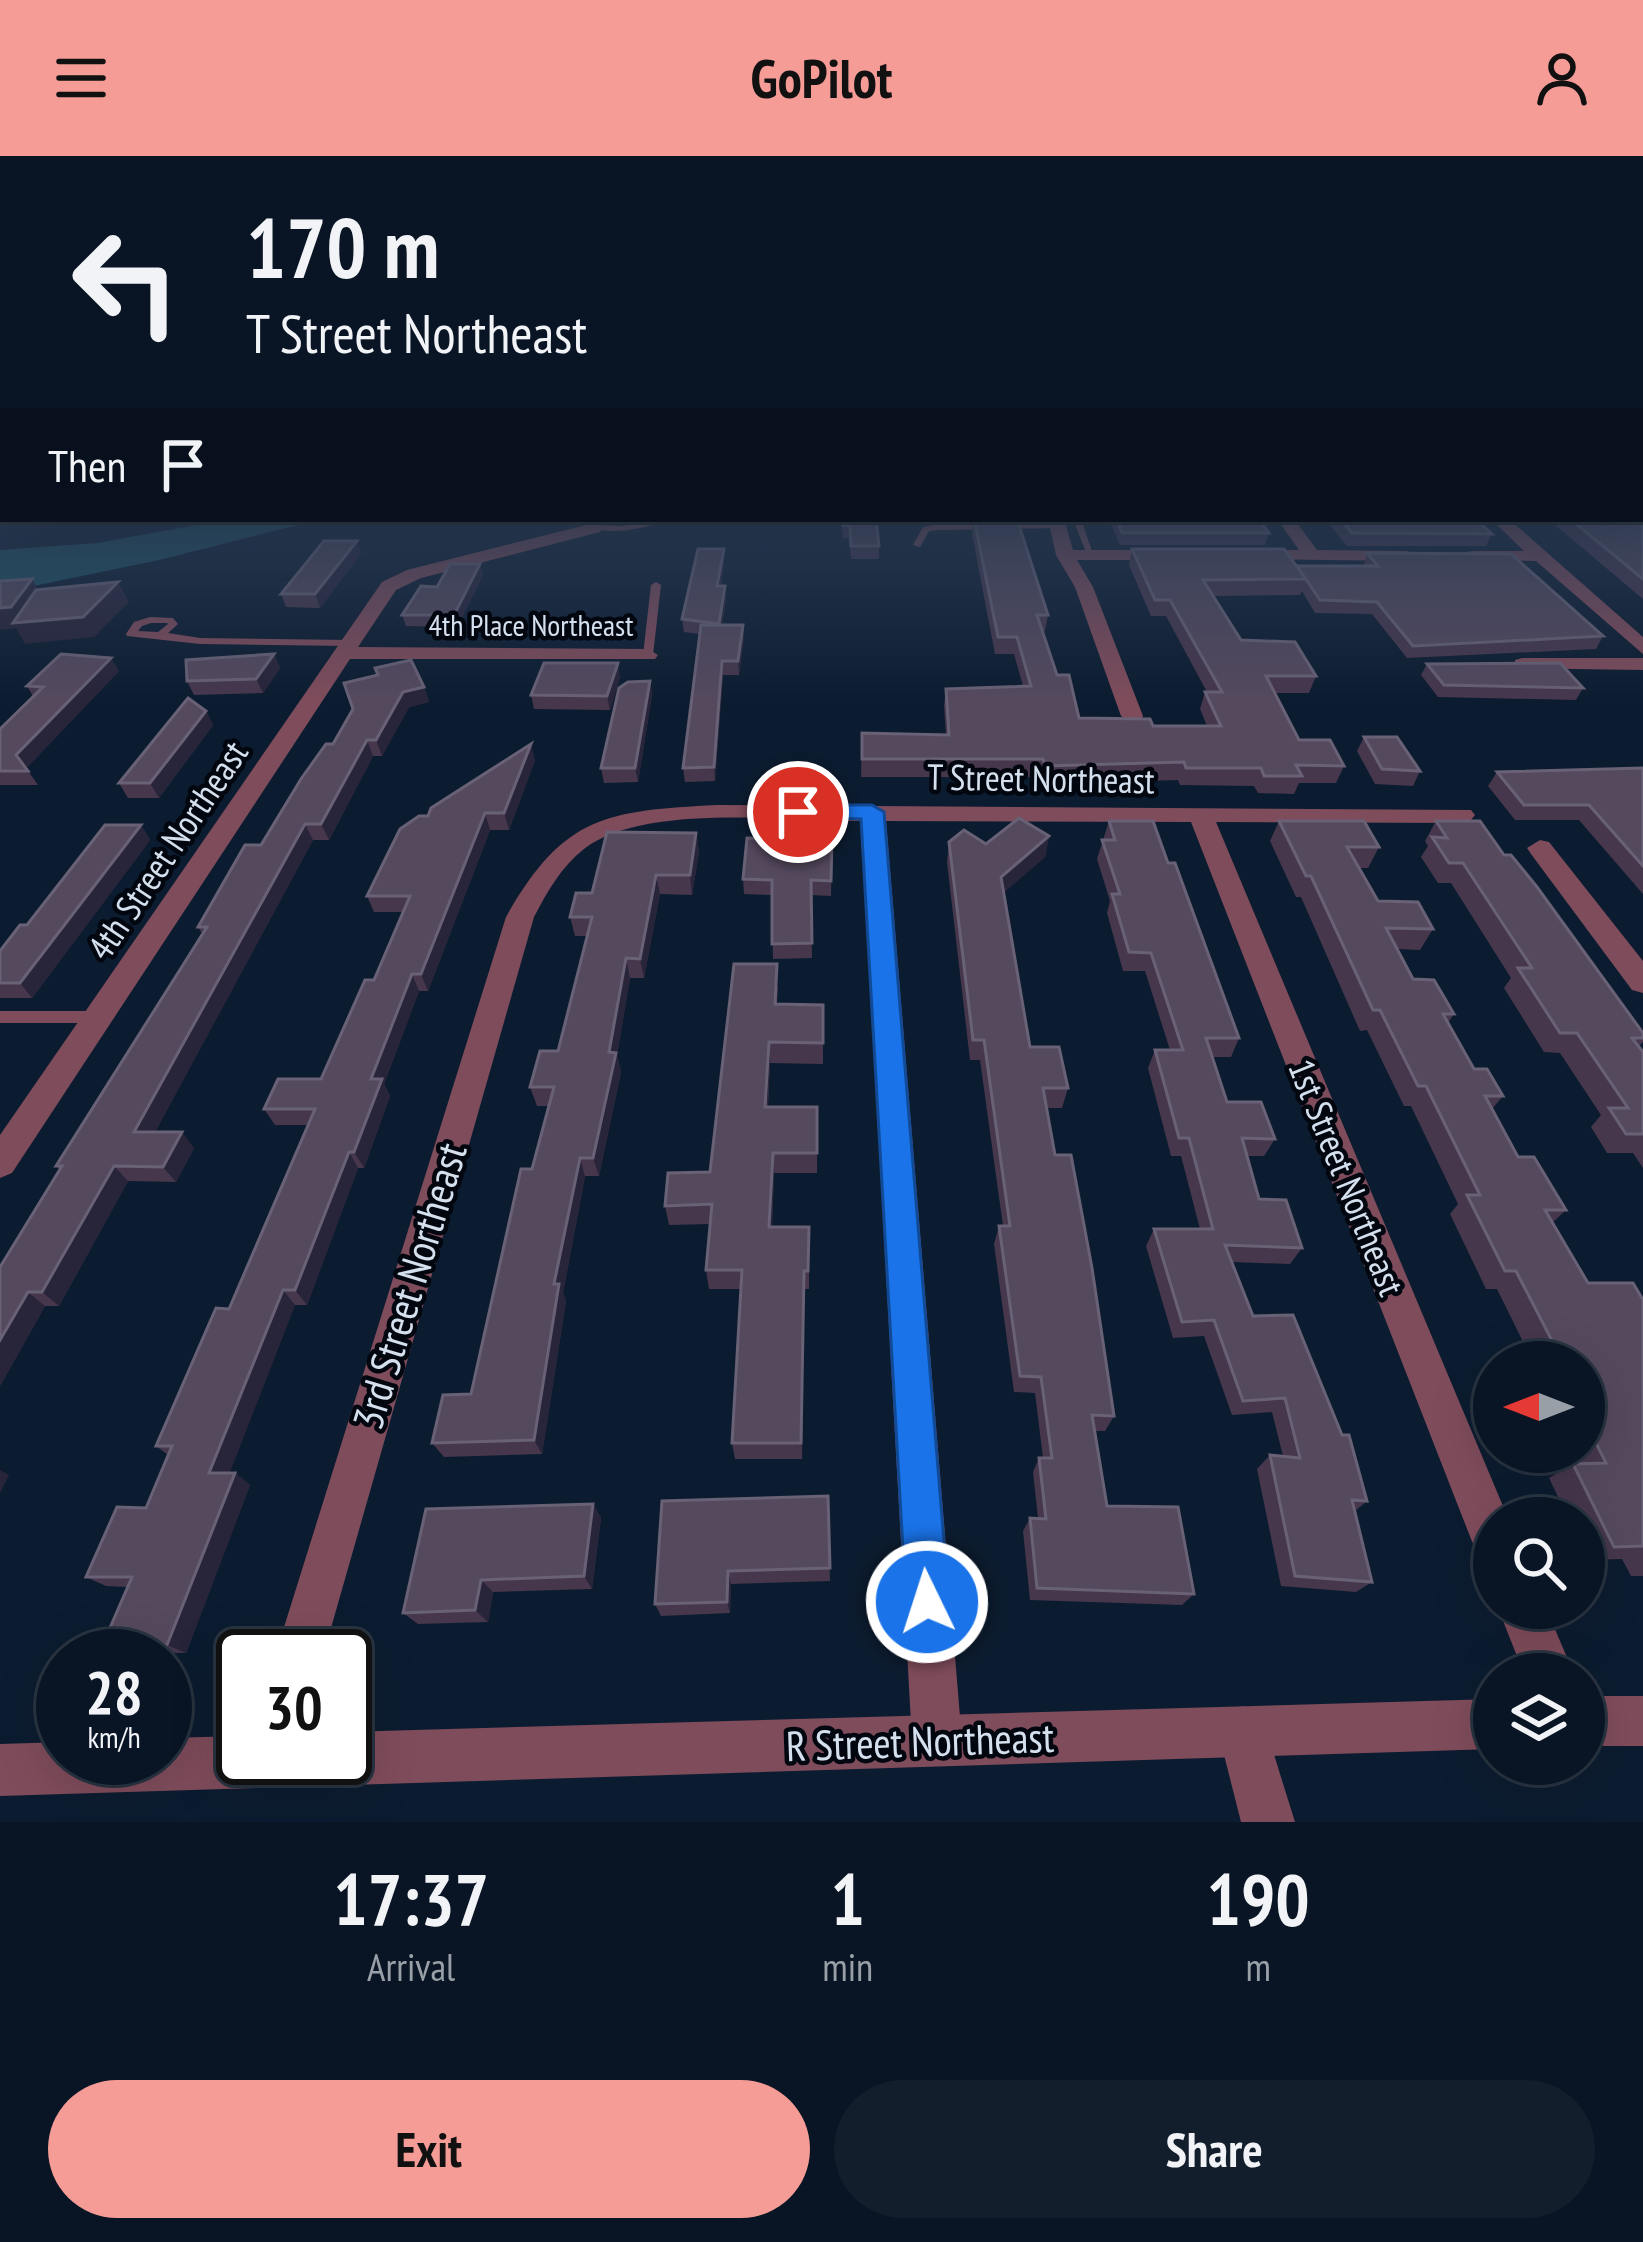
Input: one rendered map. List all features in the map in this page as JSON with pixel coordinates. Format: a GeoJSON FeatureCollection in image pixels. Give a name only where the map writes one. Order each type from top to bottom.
{"type":"FeatureCollection","features":[{"type":"Feature","properties":{"kind":"street","name":"4th Street Northeast"},"geometry":{"type":"LineString","coordinates":[[0,1163],[346,648],[397,580],[514,547]]}},
{"type":"Feature","properties":{"kind":"street"},"geometry":{"type":"LineString","coordinates":[[1065,547],[1132,716]]}},
{"type":"Feature","properties":{"kind":"street"},"geometry":{"type":"LineString","coordinates":[[1306,547],[1312,555]]}},
{"type":"Feature","properties":{"kind":"street"},"geometry":{"type":"LineString","coordinates":[[1529,547],[1643,648]]}},
{"type":"Feature","properties":{"kind":"street"},"geometry":{"type":"LineString","coordinates":[[1065,555],[1202,555]]}},
{"type":"Feature","properties":{"kind":"street"},"geometry":{"type":"LineString","coordinates":[[1224,555],[1426,556]]}},
{"type":"Feature","properties":{"kind":"street"},"geometry":{"type":"LineString","coordinates":[[1449,556],[1540,556]]}},
{"type":"Feature","properties":{"kind":"street","name":"4th Place Northeast"},"geometry":{"type":"LineString","coordinates":[[346,648],[648,655]]}},
{"type":"Feature","properties":{"kind":"street"},"geometry":{"type":"LineString","coordinates":[[1506,664],[1643,664]]}},
{"type":"Feature","properties":{"kind":"street"},"geometry":{"type":"LineString","coordinates":[[872,812],[937,1741]]}},
{"type":"Feature","properties":{"kind":"street","name":"T Street Northeast"},"geometry":{"type":"LineString","coordinates":[[520,917],[556,855],[612,824],[717,813],[1462,815]]}},
{"type":"Feature","properties":{"kind":"street","name":"1st Street Northeast"},"geometry":{"type":"LineString","coordinates":[[1201,816],[1477,1497]]}},
{"type":"Feature","properties":{"kind":"street"},"geometry":{"type":"LineString","coordinates":[[1540,848],[1643,982]]}},
{"type":"Feature","properties":{"kind":"street","name":"3rd Street Northeast"},"geometry":{"type":"LineString","coordinates":[[307,1629],[520,917]]}},
{"type":"Feature","properties":{"kind":"street"},"geometry":{"type":"LineString","coordinates":[[1605,1721],[1643,1721]]}},
{"type":"Feature","properties":{"kind":"street","name":"R Street Northeast"},"geometry":{"type":"LineString","coordinates":[[372,1757],[1473,1725]]}},
{"type":"Feature","properties":{"kind":"street"},"geometry":{"type":"LineString","coordinates":[[1244,1731],[1268,1822]]}},
{"type":"Feature","properties":{"kind":"street","name":"R Street Northeast"},"geometry":{"type":"LineString","coordinates":[[0,1770],[216,1761]]}},
{"type":"Feature","properties":{"kind":"lane"},"geometry":{"type":"LineString","coordinates":[[1084,547],[1091,555]]}},
{"type":"Feature","properties":{"kind":"lane","name":"4th Place Northeast"},"geometry":{"type":"LineString","coordinates":[[648,655],[656,585]]}},
{"type":"Feature","properties":{"kind":"lane"},"geometry":{"type":"LineString","coordinates":[[160,635],[346,648]]}},
{"type":"Feature","properties":{"kind":"lane"},"geometry":{"type":"LineString","coordinates":[[0,1017],[98,1017]]}},
{"type":"Feature","properties":{"kind":"water"},"geometry":{"type":"Polygon","coordinates":[[[45,547],[212,547],[0,593],[0,550],[45,547]]]}},
{"type":"Feature","properties":{"kind":"building"},"geometry":{"type":"Polygon","coordinates":[[[319,547],[352,547],[315,594],[281,594],[319,547]]]}},
{"type":"Feature","properties":{"kind":"building"},"geometry":{"type":"Polygon","coordinates":[[[980,547],[1026,547],[1048,615],[1037,615],[1057,675],[1069,675],[1079,718],[1150,719],[1153,726],[1221,726],[1205,692],[1222,692],[1170,600],[1155,600],[1132,549],[1284,549],[1306,579],[1203,580],[1241,640],[1295,642],[1316,676],[1266,676],[1299,740],[1330,740],[1344,766],[1296,765],[1302,776],[1264,776],[1261,768],[1186,768],[1184,762],[1045,766],[1043,759],[862,759],[862,733],[949,735],[946,689],[1031,686],[1017,637],[998,637],[980,547]]]}},
{"type":"Feature","properties":{"kind":"building"},"geometry":{"type":"Polygon","coordinates":[[[1604,547],[1643,547],[1643,579],[1604,547]]]}},
{"type":"Feature","properties":{"kind":"building"},"geometry":{"type":"Polygon","coordinates":[[[698,549],[724,549],[717,586],[725,586],[719,624],[682,619],[698,549]]]}},
{"type":"Feature","properties":{"kind":"building"},"geometry":{"type":"Polygon","coordinates":[[[1367,553],[1511,554],[1603,636],[1413,646],[1377,602],[1320,600],[1297,566],[1378,566],[1367,553]]]}},
{"type":"Feature","properties":{"kind":"building"},"geometry":{"type":"Polygon","coordinates":[[[450,564],[480,564],[454,615],[402,615],[421,586],[437,587],[450,564]]]}},
{"type":"Feature","properties":{"kind":"building"},"geometry":{"type":"Polygon","coordinates":[[[32,579],[11,607],[0,608],[0,581],[32,579]]]}},
{"type":"Feature","properties":{"kind":"building"},"geometry":{"type":"Polygon","coordinates":[[[118,582],[83,617],[13,623],[36,590],[118,582]]]}},
{"type":"Feature","properties":{"kind":"building"},"geometry":{"type":"Polygon","coordinates":[[[701,625],[743,625],[738,661],[722,661],[714,767],[683,768],[701,625]]]}},
{"type":"Feature","properties":{"kind":"building"},"geometry":{"type":"Polygon","coordinates":[[[61,654],[111,658],[16,755],[28,771],[0,771],[0,729],[43,687],[27,686],[61,654]]]}},
{"type":"Feature","properties":{"kind":"building"},"geometry":{"type":"Polygon","coordinates":[[[274,654],[256,679],[187,681],[186,660],[274,654]]]}},
{"type":"Feature","properties":{"kind":"building"},"geometry":{"type":"Polygon","coordinates":[[[411,660],[424,687],[403,692],[376,740],[367,740],[321,824],[305,824],[134,1132],[182,1132],[163,1167],[114,1166],[42,1292],[28,1292],[0,1340],[0,1267],[62,1166],[56,1166],[207,927],[198,927],[245,845],[261,845],[301,779],[326,744],[333,744],[353,709],[344,683],[378,675],[375,668],[411,660]]]}},
{"type":"Feature","properties":{"kind":"building"},"geometry":{"type":"Polygon","coordinates":[[[544,663],[618,663],[607,696],[531,695],[544,663]]]}},
{"type":"Feature","properties":{"kind":"building"},"geometry":{"type":"Polygon","coordinates":[[[1560,663],[1583,688],[1444,685],[1427,664],[1560,663]]]}},
{"type":"Feature","properties":{"kind":"building"},"geometry":{"type":"Polygon","coordinates":[[[650,681],[635,768],[601,768],[619,688],[628,682],[650,681]]]}},
{"type":"Feature","properties":{"kind":"building"},"geometry":{"type":"Polygon","coordinates":[[[188,698],[206,711],[150,783],[119,783],[188,698]]]}},
{"type":"Feature","properties":{"kind":"building"},"geometry":{"type":"Polygon","coordinates":[[[1364,737],[1397,737],[1420,771],[1382,769],[1364,737]]]}},
{"type":"Feature","properties":{"kind":"building"},"geometry":{"type":"Polygon","coordinates":[[[531,744],[504,813],[485,813],[421,974],[412,974],[371,1079],[382,1079],[354,1152],[349,1152],[295,1290],[283,1290],[209,1473],[235,1473],[173,1629],[109,1629],[132,1577],[86,1577],[117,1507],[146,1508],[172,1446],[156,1446],[216,1308],[229,1309],[315,1109],[264,1109],[278,1079],[321,1079],[365,980],[374,980],[410,896],[367,896],[400,829],[419,816],[428,816],[431,808],[531,744]]]}},
{"type":"Feature","properties":{"kind":"building"},"geometry":{"type":"Polygon","coordinates":[[[1643,768],[1643,866],[1589,805],[1524,805],[1497,772],[1643,768]]]}},
{"type":"Feature","properties":{"kind":"building"},"geometry":{"type":"Polygon","coordinates":[[[1019,818],[1049,836],[1001,877],[1030,1047],[1059,1047],[1068,1088],[1043,1088],[1055,1155],[1071,1155],[1092,1268],[1114,1416],[1092,1415],[1107,1506],[1178,1507],[1194,1594],[1037,1588],[1030,1518],[1046,1519],[1039,1458],[1052,1458],[1041,1377],[1020,1376],[999,1226],[1010,1226],[984,1040],[973,1040],[949,842],[964,830],[986,844],[1019,818]]]}},
{"type":"Feature","properties":{"kind":"building"},"geometry":{"type":"Polygon","coordinates":[[[1109,821],[1153,821],[1168,863],[1175,863],[1239,1038],[1206,1038],[1227,1102],[1261,1102],[1275,1139],[1242,1138],[1259,1199],[1286,1200],[1302,1248],[1225,1245],[1253,1316],[1293,1315],[1342,1435],[1349,1435],[1367,1501],[1352,1500],[1372,1582],[1295,1576],[1270,1455],[1300,1458],[1285,1398],[1243,1401],[1214,1320],[1182,1322],[1154,1229],[1213,1229],[1189,1138],[1179,1138],[1155,1050],[1183,1050],[1151,953],[1129,952],[1112,894],[1120,894],[1102,840],[1115,840],[1109,821]]]}},
{"type":"Feature","properties":{"kind":"building"},"geometry":{"type":"Polygon","coordinates":[[[1279,821],[1364,821],[1379,847],[1347,847],[1378,901],[1418,902],[1433,929],[1386,928],[1413,979],[1434,980],[1454,1014],[1443,1014],[1474,1069],[1487,1069],[1503,1096],[1485,1096],[1518,1157],[1534,1157],[1566,1210],[1545,1210],[1588,1283],[1633,1283],[1643,1300],[1643,1546],[1614,1547],[1605,1529],[1605,1497],[1589,1497],[1577,1473],[1605,1473],[1605,1341],[1552,1341],[1516,1271],[1505,1271],[1467,1195],[1480,1195],[1426,1086],[1418,1086],[1380,1010],[1373,1010],[1311,876],[1306,876],[1279,821]]]}},
{"type":"Feature","properties":{"kind":"building"},"geometry":{"type":"Polygon","coordinates":[[[1436,821],[1480,821],[1504,855],[1511,855],[1537,887],[1643,1033],[1643,1038],[1632,1038],[1643,1052],[1643,1134],[1626,1134],[1609,1108],[1628,1108],[1577,1033],[1560,1033],[1518,968],[1532,968],[1463,863],[1449,863],[1432,837],[1447,838],[1436,821]]]}},
{"type":"Feature","properties":{"kind":"building"},"geometry":{"type":"Polygon","coordinates":[[[105,825],[141,825],[20,983],[0,983],[0,951],[20,925],[27,925],[105,825]]]}},
{"type":"Feature","properties":{"kind":"building"},"geometry":{"type":"Polygon","coordinates":[[[607,832],[696,833],[690,875],[656,875],[640,959],[626,958],[609,1052],[616,1053],[593,1158],[580,1158],[554,1284],[559,1284],[534,1440],[432,1443],[443,1395],[471,1394],[521,1169],[532,1169],[554,1087],[530,1087],[540,1051],[558,1051],[592,917],[570,917],[576,893],[592,893],[607,832]]]}},
{"type":"Feature","properties":{"kind":"building"},"geometry":{"type":"Polygon","coordinates":[[[747,838],[832,839],[831,881],[811,880],[812,943],[772,944],[772,880],[743,879],[747,838]]]}},
{"type":"Feature","properties":{"kind":"building"},"geometry":{"type":"Polygon","coordinates":[[[734,964],[777,964],[775,1004],[823,1005],[823,1043],[769,1042],[765,1107],[817,1107],[817,1153],[773,1153],[769,1227],[809,1227],[801,1443],[732,1443],[742,1270],[706,1270],[712,1204],[665,1206],[668,1173],[710,1172],[734,964]]]}},
{"type":"Feature","properties":{"kind":"building"},"geometry":{"type":"Polygon","coordinates":[[[828,1496],[830,1568],[728,1571],[727,1602],[655,1604],[662,1501],[828,1496]]]}},
{"type":"Feature","properties":{"kind":"building"},"geometry":{"type":"Polygon","coordinates":[[[593,1504],[584,1576],[481,1580],[475,1610],[403,1613],[426,1509],[593,1504]]]}},
{"type":"Feature","properties":{"kind":"route"},"geometry":{"type":"LineString","coordinates":[[798,812],[872,812],[927,1602]]}}]}
